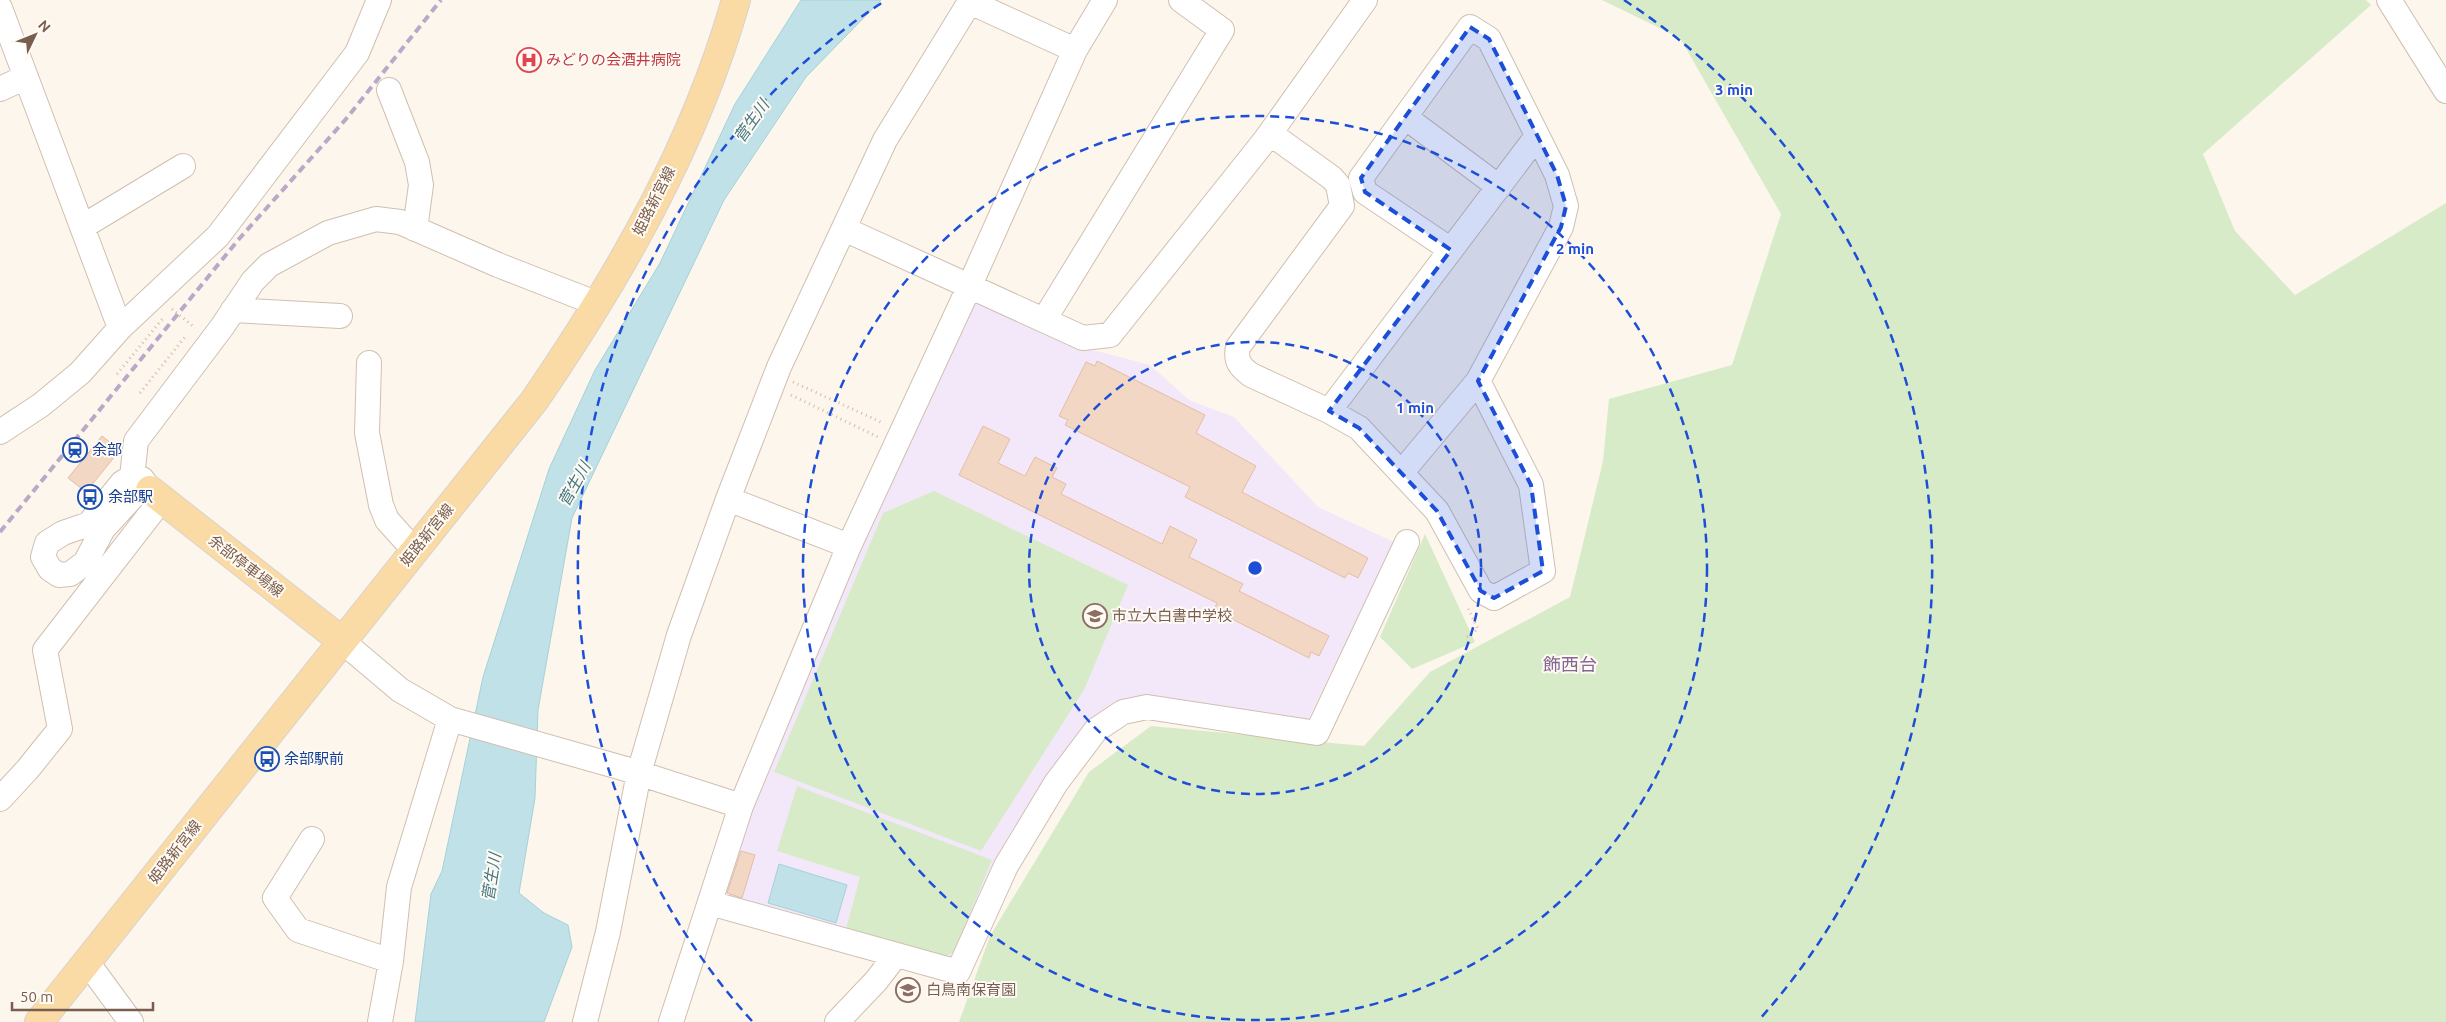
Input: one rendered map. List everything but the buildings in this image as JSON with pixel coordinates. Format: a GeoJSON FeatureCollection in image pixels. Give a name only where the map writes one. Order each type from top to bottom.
{"type":"FeatureCollection","features":[{"type":"Feature","properties":{"kind":"main road","name":"姫路新宮線"},"geometry":{"type":"LineString","coordinates":[[39,1022],[534,401],[598,304],[659,193],[689,131],[721,53],[736,0]]}},
{"type":"Feature","properties":{"kind":"main road"},"geometry":{"type":"LineString","coordinates":[[721,53],[754,0]]}},
{"type":"Feature","properties":{"kind":"main road","name":"余部停車場線"},"geometry":{"type":"LineString","coordinates":[[148,489],[342,641]]}},
{"type":"Feature","properties":{"kind":"street"},"geometry":{"type":"LineString","coordinates":[[15,0],[0,7],[120,328]]}},
{"type":"Feature","properties":{"kind":"street"},"geometry":{"type":"LineString","coordinates":[[671,1022],[741,806],[849,546],[970,285],[1075,50],[1105,0]]}},
{"type":"Feature","properties":{"kind":"street"},"geometry":{"type":"LineString","coordinates":[[1044,320],[1222,30],[1181,0]]}},
{"type":"Feature","properties":{"kind":"street"},"geometry":{"type":"LineString","coordinates":[[844,229],[1083,338],[1110,335],[1266,139],[1365,0]]}},
{"type":"Feature","properties":{"kind":"street"},"geometry":{"type":"LineString","coordinates":[[2389,0],[2446,91]]}},
{"type":"Feature","properties":{"kind":"street"},"geometry":{"type":"LineString","coordinates":[[585,1022],[608,932],[633,771],[679,635],[774,380],[885,140],[971,1],[1075,50]]}},
{"type":"Feature","properties":{"kind":"street"},"geometry":{"type":"LineString","coordinates":[[0,432],[42,405],[80,373],[120,328],[218,236],[357,52],[376,2]]}},
{"type":"Feature","properties":{"kind":"street"},"geometry":{"type":"LineString","coordinates":[[1402,472],[1478,381],[1560,227],[1566,206],[1557,175],[1489,38],[1470,26],[1361,178],[1365,192],[1451,250]]}},
{"type":"Feature","properties":{"kind":"street"},"geometry":{"type":"LineString","coordinates":[[0,89],[26,77]]}},
{"type":"Feature","properties":{"kind":"street"},"geometry":{"type":"LineString","coordinates":[[389,90],[418,162],[421,185],[415,229]]}},
{"type":"Feature","properties":{"kind":"street"},"geometry":{"type":"LineString","coordinates":[[1405,117],[1499,187]]}},
{"type":"Feature","properties":{"kind":"street"},"geometry":{"type":"LineString","coordinates":[[1329,411],[1537,136]]}},
{"type":"Feature","properties":{"kind":"street"},"geometry":{"type":"LineString","coordinates":[[1266,139],[1278,139],[1332,178],[1338,185],[1342,206],[1238,346],[1236,356],[1241,367],[1251,375],[1329,411],[1359,428],[1437,511],[1481,591],[1494,598],[1543,571],[1531,485],[1478,381]]}},
{"type":"Feature","properties":{"kind":"street"},"geometry":{"type":"LineString","coordinates":[[82,227],[184,166]]}},
{"type":"Feature","properties":{"kind":"street"},"geometry":{"type":"LineString","coordinates":[[0,799],[49,745],[60,729],[45,650],[148,489],[136,441],[253,281],[269,265],[328,233],[376,219],[400,222],[498,265],[598,304]]}},
{"type":"Feature","properties":{"kind":"street"},"geometry":{"type":"LineString","coordinates":[[233,310],[340,316]]}},
{"type":"Feature","properties":{"kind":"street"},"geometry":{"type":"LineString","coordinates":[[369,363],[368,433],[381,505],[387,520],[415,551]]}},
{"type":"Feature","properties":{"kind":"street"},"geometry":{"type":"LineString","coordinates":[[728,500],[849,546]]}},
{"type":"Feature","properties":{"kind":"street"},"geometry":{"type":"LineString","coordinates":[[710,903],[958,972],[1006,866],[1056,783],[1096,730],[1123,712],[1147,707],[1317,733],[1407,542]]}},
{"type":"Feature","properties":{"kind":"street"},"geometry":{"type":"LineString","coordinates":[[342,641],[400,690],[456,721],[633,771],[741,806]]}},
{"type":"Feature","properties":{"kind":"street"},"geometry":{"type":"LineString","coordinates":[[380,1022],[399,887],[456,721]]}},
{"type":"Feature","properties":{"kind":"street"},"geometry":{"type":"LineString","coordinates":[[312,839],[275,898],[298,930],[390,961]]}},
{"type":"Feature","properties":{"kind":"street"},"geometry":{"type":"LineString","coordinates":[[837,1022],[876,981],[896,955]]}},
{"type":"Feature","properties":{"kind":"street"},"geometry":{"type":"LineString","coordinates":[[87,962],[131,1022]]}},
{"type":"Feature","properties":{"kind":"path"},"geometry":{"type":"LineString","coordinates":[[118,374],[172,308],[195,326],[140,393]]}},
{"type":"Feature","properties":{"kind":"path"},"geometry":{"type":"LineString","coordinates":[[774,380],[899,438]]}},
{"type":"Feature","properties":{"kind":"path"},"geometry":{"type":"LineString","coordinates":[[774,380],[899,438]]}},
{"type":"Feature","properties":{"kind":"highlighted area"},"geometry":{"type":"Polygon","coordinates":[[[1470,27],[1489,39],[1557,175],[1566,206],[1561,227],[1478,381],[1531,485],[1543,571],[1494,598],[1481,591],[1437,511],[1359,428],[1329,411],[1451,250],[1365,192],[1361,178],[1470,27]]]}},
{"type":"Feature","properties":{"kind":"shaded area","name":"市立大白書中学校"},"geometry":{"type":"Polygon","coordinates":[[[980,302],[1078,346],[1150,365],[1189,400],[1234,417],[1318,507],[1394,542],[1307,722],[1147,699],[1076,738],[1045,777],[1005,842],[957,955],[947,960],[722,899],[743,834],[803,680],[970,304],[980,302]]]}},
{"type":"Feature","properties":{"kind":"green space"},"geometry":{"type":"Polygon","coordinates":[[[1602,0],[2366,0],[2371,5],[2203,154],[2235,231],[2295,295],[2446,203],[2446,1022],[959,1022],[990,936],[1089,772],[1151,726],[1364,746],[1430,672],[1570,597],[1603,461],[1609,399],[1732,365],[1781,214],[1680,38],[1602,0]]]}},
{"type":"Feature","properties":{"kind":"green space"},"geometry":{"type":"Polygon","coordinates":[[[934,491],[1128,585],[1084,690],[981,851],[774,772],[883,513],[934,491]]]}},
{"type":"Feature","properties":{"kind":"green space"},"geometry":{"type":"Polygon","coordinates":[[[1425,534],[1475,642],[1412,669],[1380,637],[1425,534]]]}},
{"type":"Feature","properties":{"kind":"green space"},"geometry":{"type":"Polygon","coordinates":[[[797,786],[992,860],[954,952],[946,956],[846,929],[860,877],[777,851],[797,786]]]}},
{"type":"Feature","properties":{"kind":"water","name":"菅生川"},"geometry":{"type":"Polygon","coordinates":[[[801,0],[881,0],[806,77],[724,200],[572,518],[538,710],[535,798],[519,893],[544,913],[568,925],[572,947],[544,1022],[415,1022],[431,894],[442,871],[483,677],[549,469],[595,370],[660,263],[735,104],[801,0]]]}},
{"type":"Feature","properties":{"kind":"water"},"geometry":{"type":"Polygon","coordinates":[[[779,864],[847,885],[836,923],[768,903],[779,864]]]}},
{"type":"Feature","properties":{"kind":"railway"},"geometry":{"type":"LineString","coordinates":[[0,532],[239,239],[346,119],[441,0]]}},
{"type":"Feature","properties":{"kind":"place","name":"みどりの会酒井病院"},"geometry":{"type":"Point","coordinates":[529,60]}},
{"type":"Feature","properties":{"kind":"place","name":"余部"},"geometry":{"type":"Point","coordinates":[75,450]}},
{"type":"Feature","properties":{"kind":"place","name":"余部駅"},"geometry":{"type":"Point","coordinates":[90,497]}},
{"type":"Feature","properties":{"kind":"place","name":"市立大白書中学校"},"geometry":{"type":"Point","coordinates":[1095,616]}},
{"type":"Feature","properties":{"kind":"place","name":"余部駅前"},"geometry":{"type":"Point","coordinates":[267,759]}},
{"type":"Feature","properties":{"kind":"place","name":"白鳥南保育園"},"geometry":{"type":"Point","coordinates":[908,990]}},
{"type":"Feature","properties":{"kind":"district","name":"飾西台"},"geometry":{"type":"Point","coordinates":[1570,665]}}]}
